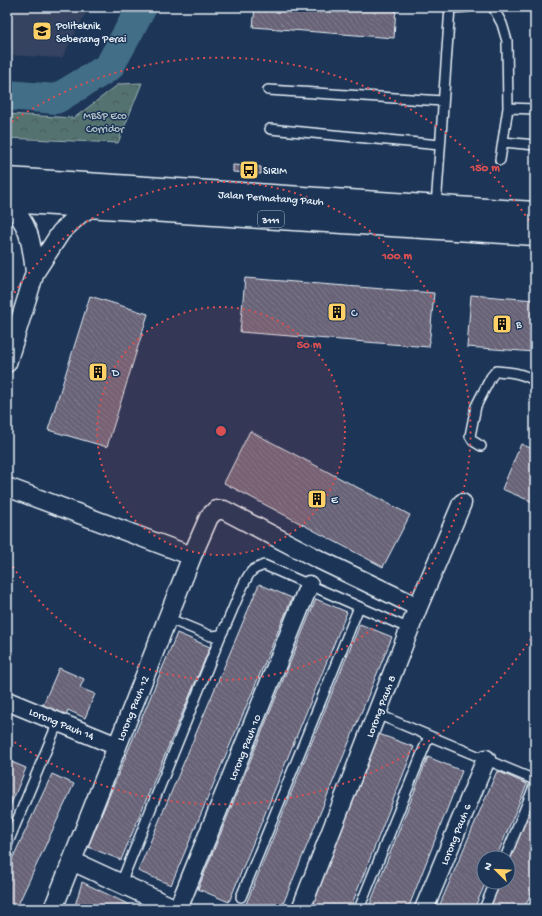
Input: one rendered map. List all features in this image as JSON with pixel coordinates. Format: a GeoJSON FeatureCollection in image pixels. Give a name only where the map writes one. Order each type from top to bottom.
{"type":"FeatureCollection","features":[{"type":"Feature","properties":{"kind":"main road","name":"Jalan Permatang Pauh"},"geometry":{"type":"LineString","coordinates":[[7,179],[436,208],[535,213]]}},
{"type":"Feature","properties":{"kind":"main road","name":"Jalan Permatang Pauh"},"geometry":{"type":"LineString","coordinates":[[7,201],[535,234]]}},
{"type":"Feature","properties":{"kind":"street"},"geometry":{"type":"LineString","coordinates":[[7,201],[18,213],[26,226],[35,272]]}},
{"type":"Feature","properties":{"kind":"street"},"geometry":{"type":"LineString","coordinates":[[8,354],[35,272],[60,232],[80,214],[92,207]]}},
{"type":"Feature","properties":{"kind":"street"},"geometry":{"type":"LineString","coordinates":[[7,487],[192,556]]}},
{"type":"Feature","properties":{"kind":"street","name":"Lorong Pauh 8"},"geometry":{"type":"LineString","coordinates":[[301,909],[418,608],[462,503]]}},
{"type":"Feature","properties":{"kind":"street","name":"Lorong Pauh 12"},"geometry":{"type":"LineString","coordinates":[[53,909],[192,556],[209,517],[216,510],[224,510],[316,558],[418,608]]}},
{"type":"Feature","properties":{"kind":"street","name":"Lorong Pauh 10"},"geometry":{"type":"LineString","coordinates":[[177,909],[309,585]]}},
{"type":"Feature","properties":{"kind":"street","name":"Lorong Pauh 14"},"geometry":{"type":"LineString","coordinates":[[7,701],[117,746]]}},
{"type":"Feature","properties":{"kind":"street","name":"Lorong Pauh 6"},"geometry":{"type":"LineString","coordinates":[[424,909],[486,759]]}},
{"type":"Feature","properties":{"kind":"street"},"geometry":{"type":"LineString","coordinates":[[72,861],[177,909]]}},
{"type":"Feature","properties":{"kind":"lane"},"geometry":{"type":"LineString","coordinates":[[436,208],[450,7],[467,7]]}},
{"type":"Feature","properties":{"kind":"lane"},"geometry":{"type":"LineString","coordinates":[[492,7],[502,24],[507,41],[508,108],[500,160]]}},
{"type":"Feature","properties":{"kind":"lane"},"geometry":{"type":"LineString","coordinates":[[268,90],[443,101]]}},
{"type":"Feature","properties":{"kind":"lane"},"geometry":{"type":"LineString","coordinates":[[508,108],[535,109]]}},
{"type":"Feature","properties":{"kind":"lane"},"geometry":{"type":"LineString","coordinates":[[270,129],[440,145]]}},
{"type":"Feature","properties":{"kind":"lane"},"geometry":{"type":"LineString","coordinates":[[503,142],[535,144]]}},
{"type":"Feature","properties":{"kind":"lane"},"geometry":{"type":"LineString","coordinates":[[481,446],[473,441],[470,436],[476,406],[491,377],[496,371],[514,372],[535,382]]}},
{"type":"Feature","properties":{"kind":"lane"},"geometry":{"type":"LineString","coordinates":[[120,883],[221,634],[227,625],[246,580],[252,571],[264,565],[410,629]]}},
{"type":"Feature","properties":{"kind":"lane"},"geometry":{"type":"LineString","coordinates":[[241,897],[359,607]]}},
{"type":"Feature","properties":{"kind":"lane"},"geometry":{"type":"LineString","coordinates":[[167,618],[211,636],[221,634]]}},
{"type":"Feature","properties":{"kind":"lane"},"geometry":{"type":"LineString","coordinates":[[377,714],[535,780]]}},
{"type":"Feature","properties":{"kind":"lane"},"geometry":{"type":"LineString","coordinates":[[7,845],[58,722]]}},
{"type":"Feature","properties":{"kind":"lane"},"geometry":{"type":"LineString","coordinates":[[359,909],[429,736]]}},
{"type":"Feature","properties":{"kind":"lane"},"geometry":{"type":"LineString","coordinates":[[507,850],[535,784]]}},
{"type":"Feature","properties":{"kind":"lane"},"geometry":{"type":"LineString","coordinates":[[484,909],[492,890]]}},
{"type":"Feature","properties":{"kind":"shaded area","name":"Politeknik Seberang Perai"},"geometry":{"type":"Polygon","coordinates":[[[7,7],[89,7],[62,58],[7,55],[7,7]]]}},
{"type":"Feature","properties":{"kind":"green space","name":"MBSP Eco Corridor"},"geometry":{"type":"Polygon","coordinates":[[[142,83],[118,143],[7,138],[7,114],[74,118],[119,84],[142,83]]]}},
{"type":"Feature","properties":{"kind":"building"},"geometry":{"type":"Polygon","coordinates":[[[255,7],[396,7],[394,38],[253,27],[255,7]]]}},
{"type":"Feature","properties":{"kind":"building"},"geometry":{"type":"Polygon","coordinates":[[[233,165],[261,167],[261,174],[233,172],[233,165]]]}},
{"type":"Feature","properties":{"kind":"building","name":"C"},"geometry":{"type":"Polygon","coordinates":[[[245,278],[434,293],[429,347],[240,332],[245,278]]]}},
{"type":"Feature","properties":{"kind":"building","name":"B"},"geometry":{"type":"Polygon","coordinates":[[[471,295],[535,300],[535,352],[467,347],[471,295]]]}},
{"type":"Feature","properties":{"kind":"building","name":"D"},"geometry":{"type":"Polygon","coordinates":[[[90,296],[148,314],[107,447],[48,430],[90,296]]]}},
{"type":"Feature","properties":{"kind":"building","name":"E"},"geometry":{"type":"Polygon","coordinates":[[[250,431],[410,515],[383,567],[224,483],[250,431]]]}},
{"type":"Feature","properties":{"kind":"building"},"geometry":{"type":"Polygon","coordinates":[[[521,444],[535,450],[535,503],[502,489],[521,444]]]}},
{"type":"Feature","properties":{"kind":"building"},"geometry":{"type":"Polygon","coordinates":[[[259,584],[292,598],[171,885],[138,871],[259,584]]]}},
{"type":"Feature","properties":{"kind":"building"},"geometry":{"type":"Polygon","coordinates":[[[316,599],[347,612],[229,902],[198,889],[316,599]]]}},
{"type":"Feature","properties":{"kind":"building"},"geometry":{"type":"Polygon","coordinates":[[[360,624],[392,637],[281,909],[244,909],[360,624]]]}},
{"type":"Feature","properties":{"kind":"building"},"geometry":{"type":"Polygon","coordinates":[[[177,633],[210,647],[121,860],[88,847],[177,633]]]}},
{"type":"Feature","properties":{"kind":"building"},"geometry":{"type":"Polygon","coordinates":[[[59,668],[84,679],[80,688],[95,694],[85,718],[68,710],[64,719],[41,709],[59,668]]]}},
{"type":"Feature","properties":{"kind":"building"},"geometry":{"type":"Polygon","coordinates":[[[379,734],[414,747],[350,909],[310,909],[379,734]]]}},
{"type":"Feature","properties":{"kind":"building"},"geometry":{"type":"Polygon","coordinates":[[[428,757],[462,771],[408,909],[368,909],[428,757]]]}},
{"type":"Feature","properties":{"kind":"building"},"geometry":{"type":"Polygon","coordinates":[[[7,760],[26,768],[7,814],[7,760]]]}},
{"type":"Feature","properties":{"kind":"building"},"geometry":{"type":"Polygon","coordinates":[[[497,771],[527,784],[499,850],[476,850],[476,890],[482,890],[474,909],[438,909],[497,771]]]}},
{"type":"Feature","properties":{"kind":"building"},"geometry":{"type":"Polygon","coordinates":[[[52,774],[74,784],[16,909],[7,909],[7,870],[52,774]]]}},
{"type":"Feature","properties":{"kind":"building"},"geometry":{"type":"Polygon","coordinates":[[[535,799],[535,884],[524,909],[488,909],[496,890],[516,890],[516,850],[513,850],[535,799]]]}},
{"type":"Feature","properties":{"kind":"building"},"geometry":{"type":"Polygon","coordinates":[[[82,882],[138,909],[74,909],[82,882]]]}},
{"type":"Feature","properties":{"kind":"waterway"},"geometry":{"type":"LineString","coordinates":[[7,95],[56,99],[109,67],[142,7]]}},
{"type":"Feature","properties":{"kind":"place","name":"Politeknik Seberang Perai"},"geometry":{"type":"Point","coordinates":[42,31]}},
{"type":"Feature","properties":{"kind":"place","name":"SIRIM"},"geometry":{"type":"Point","coordinates":[249,170]}},
{"type":"Feature","properties":{"kind":"place","name":"C"},"geometry":{"type":"Point","coordinates":[337,312]}},
{"type":"Feature","properties":{"kind":"place","name":"B"},"geometry":{"type":"Point","coordinates":[502,324]}},
{"type":"Feature","properties":{"kind":"place","name":"D"},"geometry":{"type":"Point","coordinates":[98,372]}},
{"type":"Feature","properties":{"kind":"place","name":"E"},"geometry":{"type":"Point","coordinates":[317,499]}}]}
